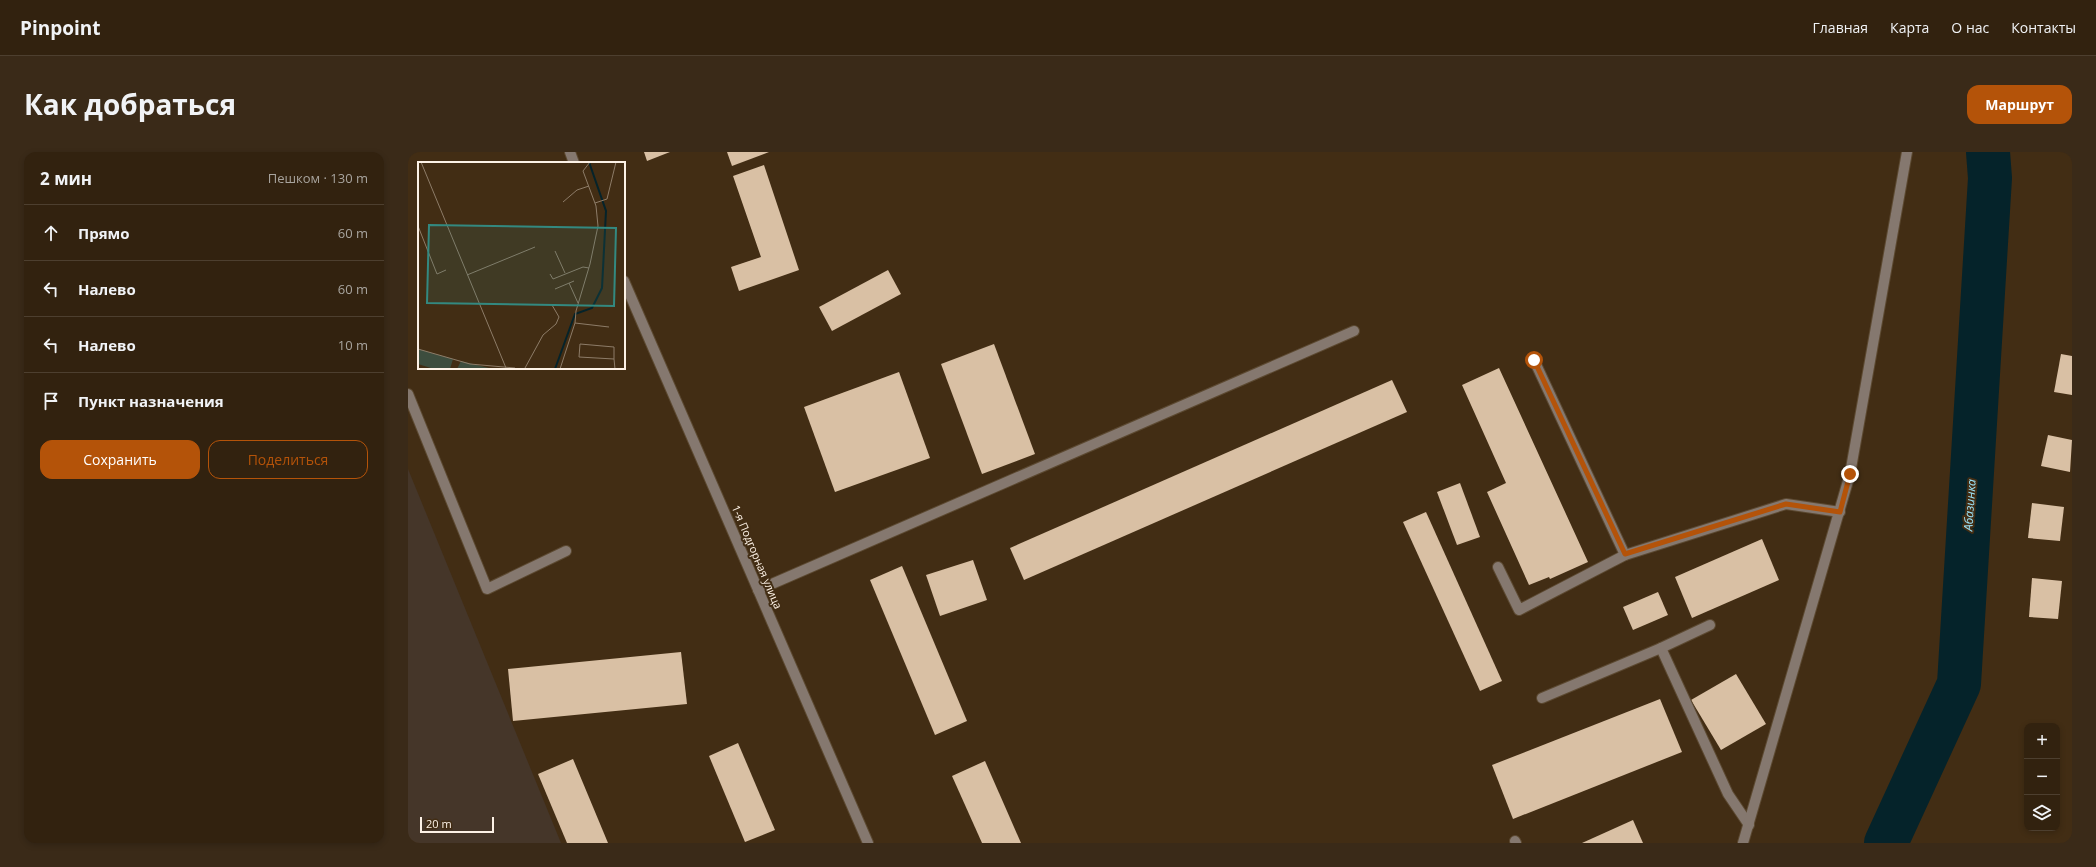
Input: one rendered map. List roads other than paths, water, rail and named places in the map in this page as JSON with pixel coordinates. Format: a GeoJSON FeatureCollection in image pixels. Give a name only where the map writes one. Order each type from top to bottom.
{"type":"FeatureCollection","features":[{"type":"Feature","properties":{"kind":"street"},"geometry":{"type":"LineString","coordinates":[[570,152],[574,162]]}},
{"type":"Feature","properties":{"kind":"street"},"geometry":{"type":"LineString","coordinates":[[1743,843],[1850,474],[1907,152]]}},
{"type":"Feature","properties":{"kind":"street","name":"1-я Подгорная улица"},"geometry":{"type":"LineString","coordinates":[[625,283],[868,843]]}},
{"type":"Feature","properties":{"kind":"street"},"geometry":{"type":"LineString","coordinates":[[758,590],[1354,331]]}},
{"type":"Feature","properties":{"kind":"street"},"geometry":{"type":"LineString","coordinates":[[1534,360],[1625,554]]}},
{"type":"Feature","properties":{"kind":"street"},"geometry":{"type":"LineString","coordinates":[[408,394],[487,589],[566,551]]}},
{"type":"Feature","properties":{"kind":"street"},"geometry":{"type":"LineString","coordinates":[[1498,567],[1519,610],[1625,554],[1786,504],[1840,512]]}},
{"type":"Feature","properties":{"kind":"street"},"geometry":{"type":"LineString","coordinates":[[1542,698],[1661,648],[1710,625]]}},
{"type":"Feature","properties":{"kind":"street"},"geometry":{"type":"LineString","coordinates":[[1661,648],[1728,794],[1749,825]]}},
{"type":"Feature","properties":{"kind":"waterway","name":"Абазинка"},"geometry":{"type":"LineString","coordinates":[[1886,843],[1959,684],[1990,178],[1988,152]]}}]}
